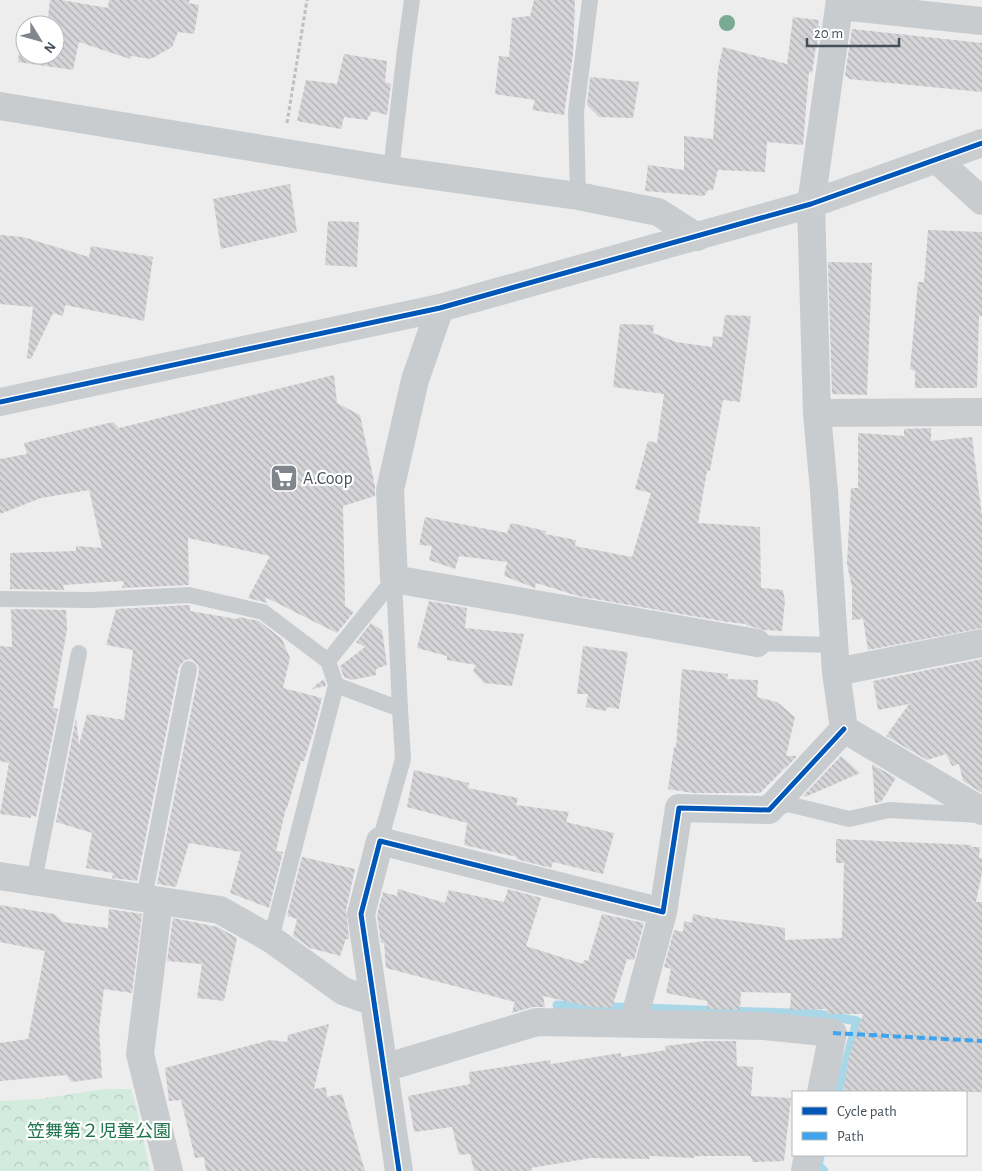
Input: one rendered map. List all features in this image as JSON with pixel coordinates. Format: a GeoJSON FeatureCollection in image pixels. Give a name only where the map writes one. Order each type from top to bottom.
{"type":"FeatureCollection","features":[{"type":"Feature","properties":{"kind":"street"},"geometry":{"type":"LineString","coordinates":[[844,729],[836,672],[817,413],[811,204],[840,3],[982,21]]}},
{"type":"Feature","properties":{"kind":"street"},"geometry":{"type":"LineString","coordinates":[[0,106],[391,170],[578,196],[658,212],[697,237]]}},
{"type":"Feature","properties":{"kind":"street"},"geometry":{"type":"LineString","coordinates":[[0,402],[440,308],[811,204],[982,143]]}},
{"type":"Feature","properties":{"kind":"street"},"geometry":{"type":"LineString","coordinates":[[937,160],[982,201]]}},
{"type":"Feature","properties":{"kind":"street"},"geometry":{"type":"LineString","coordinates":[[440,308],[415,380],[390,490],[394,580],[757,643]]}},
{"type":"Feature","properties":{"kind":"street"},"geometry":{"type":"LineString","coordinates":[[817,413],[982,412]]}},
{"type":"Feature","properties":{"kind":"street"},"geometry":{"type":"LineString","coordinates":[[836,672],[982,643]]}},
{"type":"Feature","properties":{"kind":"street"},"geometry":{"type":"LineString","coordinates":[[633,1023],[663,912],[679,808],[769,810],[844,729]]}},
{"type":"Feature","properties":{"kind":"street"},"geometry":{"type":"LineString","coordinates":[[844,729],[982,811]]}},
{"type":"Feature","properties":{"kind":"street"},"geometry":{"type":"LineString","coordinates":[[399,1171],[361,914],[380,841],[663,912]]}},
{"type":"Feature","properties":{"kind":"street"},"geometry":{"type":"LineString","coordinates":[[0,876],[220,910],[271,939],[342,991],[374,1002]]}},
{"type":"Feature","properties":{"kind":"street"},"geometry":{"type":"LineString","coordinates":[[152,899],[140,1054],[169,1171]]}},
{"type":"Feature","properties":{"kind":"street"},"geometry":{"type":"LineString","coordinates":[[384,1068],[537,1022],[764,1026],[833,1033],[821,1091]]}},
{"type":"Feature","properties":{"kind":"street"},"geometry":{"type":"LineString","coordinates":[[804,1171],[808,1156]]}},
{"type":"Feature","properties":{"kind":"lane"},"geometry":{"type":"LineString","coordinates":[[391,170],[412,0]]}},
{"type":"Feature","properties":{"kind":"lane"},"geometry":{"type":"LineString","coordinates":[[578,196],[576,112],[590,0]]}},
{"type":"Feature","properties":{"kind":"lane"},"geometry":{"type":"LineString","coordinates":[[328,661],[394,580]]}},
{"type":"Feature","properties":{"kind":"lane"},"geometry":{"type":"LineString","coordinates":[[380,841],[403,758],[394,580]]}},
{"type":"Feature","properties":{"kind":"lane"},"geometry":{"type":"LineString","coordinates":[[0,600],[91,600],[188,595],[263,612],[328,661],[336,685],[271,939]]}},
{"type":"Feature","properties":{"kind":"lane"},"geometry":{"type":"LineString","coordinates":[[757,643],[834,645]]}},
{"type":"Feature","properties":{"kind":"lane"},"geometry":{"type":"LineString","coordinates":[[34,881],[80,653]]}},
{"type":"Feature","properties":{"kind":"lane"},"geometry":{"type":"LineString","coordinates":[[152,899],[189,669]]}},
{"type":"Feature","properties":{"kind":"lane"},"geometry":{"type":"LineString","coordinates":[[336,685],[400,709]]}},
{"type":"Feature","properties":{"kind":"lane"},"geometry":{"type":"LineString","coordinates":[[769,810],[788,804],[849,819],[889,810],[982,815]]}},
{"type":"Feature","properties":{"kind":"path"},"geometry":{"type":"LineString","coordinates":[[283,152],[306,0]]}},
{"type":"Feature","properties":{"kind":"green space","name":"笠舞第２児童公園"},"geometry":{"type":"Polygon","coordinates":[[[104,1089],[131,1089],[150,1171],[0,1171],[0,1101],[39,1099],[104,1089]]]}},
{"type":"Feature","properties":{"kind":"building"},"geometry":{"type":"Polygon","coordinates":[[[50,0],[61,0],[108,8],[109,0],[190,0],[188,3],[199,5],[194,34],[178,32],[172,47],[151,59],[131,56],[130,59],[79,42],[73,70],[39,65],[65,65],[65,15],[48,15],[50,0]]]}},
{"type":"Feature","properties":{"kind":"building"},"geometry":{"type":"Polygon","coordinates":[[[534,0],[575,0],[573,54],[564,115],[532,110],[535,100],[495,94],[499,56],[509,57],[512,18],[530,16],[534,0]]]}},
{"type":"Feature","properties":{"kind":"building"},"geometry":{"type":"Polygon","coordinates":[[[793,17],[819,20],[818,26],[820,26],[812,73],[809,72],[803,145],[767,142],[765,172],[718,170],[713,190],[708,190],[704,196],[645,191],[648,165],[684,170],[684,136],[713,139],[718,69],[723,47],[787,64],[793,17]]]}},
{"type":"Feature","properties":{"kind":"building"},"geometry":{"type":"Polygon","coordinates":[[[852,29],[982,43],[982,92],[849,79],[845,75],[852,29]]]}},
{"type":"Feature","properties":{"kind":"building"},"geometry":{"type":"Polygon","coordinates":[[[344,54],[387,61],[385,82],[391,84],[387,115],[372,111],[367,120],[344,117],[341,129],[297,121],[306,80],[337,84],[344,54]]]}},
{"type":"Feature","properties":{"kind":"building"},"geometry":{"type":"Polygon","coordinates":[[[590,77],[639,82],[633,118],[599,117],[587,105],[590,77]]]}},
{"type":"Feature","properties":{"kind":"building"},"geometry":{"type":"Polygon","coordinates":[[[290,184],[297,232],[221,249],[213,199],[290,184]]]}},
{"type":"Feature","properties":{"kind":"building"},"geometry":{"type":"Polygon","coordinates":[[[328,221],[359,222],[357,267],[325,265],[328,221]]]}},
{"type":"Feature","properties":{"kind":"building"},"geometry":{"type":"Polygon","coordinates":[[[928,230],[982,232],[982,316],[979,316],[977,388],[915,388],[915,371],[910,369],[918,282],[924,282],[928,230]]]}},
{"type":"Feature","properties":{"kind":"building"},"geometry":{"type":"Polygon","coordinates":[[[0,235],[23,237],[89,257],[91,246],[153,257],[144,321],[65,305],[63,316],[53,313],[31,359],[27,358],[33,307],[0,304],[0,235]]]}},
{"type":"Feature","properties":{"kind":"building"},"geometry":{"type":"Polygon","coordinates":[[[828,262],[872,263],[867,395],[832,394],[828,262]]]}},
{"type":"Feature","properties":{"kind":"building"},"geometry":{"type":"Polygon","coordinates":[[[725,315],[751,316],[740,402],[723,400],[710,471],[707,471],[698,523],[760,527],[761,588],[783,590],[785,601],[782,631],[764,630],[746,624],[578,596],[536,583],[535,588],[504,576],[507,562],[459,556],[455,569],[429,560],[432,546],[419,545],[425,517],[507,533],[511,523],[546,531],[545,534],[576,540],[575,546],[632,557],[651,493],[635,489],[648,441],[657,443],[664,394],[613,387],[620,324],[654,325],[653,333],[676,342],[712,347],[713,336],[722,337],[725,315]]]}},
{"type":"Feature","properties":{"kind":"building"},"geometry":{"type":"Polygon","coordinates":[[[334,375],[337,403],[360,415],[375,486],[375,496],[343,506],[345,606],[354,612],[337,633],[265,597],[267,603],[248,598],[270,556],[188,538],[189,585],[122,588],[124,581],[63,585],[64,590],[10,589],[10,553],[76,551],[76,546],[102,548],[89,490],[41,498],[0,514],[0,459],[27,454],[24,443],[113,422],[119,428],[334,375]]]}},
{"type":"Feature","properties":{"kind":"building"},"geometry":{"type":"Polygon","coordinates":[[[931,428],[931,441],[972,437],[982,516],[982,628],[868,650],[863,619],[852,620],[852,587],[847,564],[851,488],[858,488],[858,433],[904,436],[904,429],[931,428]]]}},
{"type":"Feature","properties":{"kind":"building"},"geometry":{"type":"Polygon","coordinates":[[[429,601],[467,608],[465,628],[524,634],[512,686],[484,683],[473,671],[476,665],[447,660],[447,656],[417,648],[429,601]]]}},
{"type":"Feature","properties":{"kind":"building"},"geometry":{"type":"Polygon","coordinates":[[[190,605],[190,611],[259,621],[282,639],[290,658],[283,688],[322,698],[304,761],[301,761],[286,808],[276,851],[283,852],[269,908],[230,893],[241,852],[189,843],[176,887],[157,884],[199,671],[198,665],[191,659],[185,660],[179,667],[137,881],[112,878],[113,873],[86,868],[92,833],[56,822],[76,718],[79,745],[87,714],[124,720],[133,650],[106,645],[116,609],[190,605]]]}},
{"type":"Feature","properties":{"kind":"building"},"geometry":{"type":"Polygon","coordinates":[[[11,609],[66,610],[67,629],[53,708],[58,709],[36,817],[31,815],[31,818],[0,814],[9,763],[0,761],[0,646],[12,647],[11,609]]]}},
{"type":"Feature","properties":{"kind":"building"},"geometry":{"type":"Polygon","coordinates":[[[371,623],[382,630],[387,665],[376,669],[376,675],[352,680],[344,677],[340,666],[365,647],[356,642],[371,623]]]}},
{"type":"Feature","properties":{"kind":"building"},"geometry":{"type":"Polygon","coordinates":[[[583,646],[628,652],[619,709],[608,707],[605,711],[586,707],[588,694],[577,694],[583,646]]]}},
{"type":"Feature","properties":{"kind":"building"},"geometry":{"type":"Polygon","coordinates":[[[982,659],[982,793],[963,781],[959,764],[952,766],[946,754],[927,760],[886,736],[909,704],[878,710],[873,681],[982,659]]]}},
{"type":"Feature","properties":{"kind":"building"},"geometry":{"type":"Polygon","coordinates":[[[682,669],[728,674],[727,679],[758,680],[757,697],[777,702],[795,717],[786,756],[797,756],[760,793],[693,793],[668,789],[674,747],[676,747],[682,669]]]}},
{"type":"Feature","properties":{"kind":"building"},"geometry":{"type":"Polygon","coordinates":[[[324,679],[326,686],[312,689],[317,684],[324,679]]]}},
{"type":"Feature","properties":{"kind":"building"},"geometry":{"type":"Polygon","coordinates":[[[841,756],[860,773],[805,797],[804,795],[841,756]]]}},
{"type":"Feature","properties":{"kind":"building"},"geometry":{"type":"Polygon","coordinates":[[[872,764],[896,778],[881,802],[875,803],[872,764]]]}},
{"type":"Feature","properties":{"kind":"building"},"geometry":{"type":"Polygon","coordinates":[[[414,770],[469,783],[468,788],[518,798],[516,805],[569,812],[566,822],[614,833],[603,874],[553,862],[551,868],[516,859],[517,857],[464,845],[467,823],[407,807],[414,770]]]}},
{"type":"Feature","properties":{"kind":"building"},"geometry":{"type":"Polygon","coordinates":[[[836,839],[980,847],[979,858],[982,858],[982,873],[976,902],[982,902],[982,1092],[843,1091],[849,1057],[863,1014],[827,1014],[827,1009],[790,1010],[791,993],[741,992],[740,1010],[736,1010],[707,1009],[707,1001],[666,993],[671,969],[664,967],[674,930],[683,932],[684,921],[692,923],[693,914],[785,928],[785,940],[842,938],[844,863],[836,863],[836,839]]]}},
{"type":"Feature","properties":{"kind":"building"},"geometry":{"type":"Polygon","coordinates":[[[302,857],[355,869],[346,910],[349,939],[346,939],[340,956],[310,948],[293,936],[297,919],[287,916],[302,857]]]}},
{"type":"Feature","properties":{"kind":"building"},"geometry":{"type":"Polygon","coordinates":[[[398,889],[445,903],[449,890],[504,902],[508,889],[541,898],[526,946],[583,964],[584,960],[588,961],[602,914],[644,923],[634,960],[627,959],[612,1008],[591,1007],[543,996],[545,1007],[533,1007],[512,1013],[515,1002],[386,968],[384,943],[381,943],[377,915],[383,892],[397,896],[398,889]]]}},
{"type":"Feature","properties":{"kind":"building"},"geometry":{"type":"Polygon","coordinates":[[[0,905],[54,914],[63,922],[108,928],[109,909],[142,914],[132,993],[104,989],[99,1029],[102,1078],[72,1082],[66,1075],[0,1081],[0,1043],[28,1039],[45,951],[0,942],[0,905]]]}},
{"type":"Feature","properties":{"kind":"building"},"geometry":{"type":"Polygon","coordinates":[[[173,918],[218,927],[237,938],[224,1001],[197,998],[202,964],[167,961],[173,918]]]}},
{"type":"Feature","properties":{"kind":"building"},"geometry":{"type":"Polygon","coordinates":[[[329,1024],[314,1089],[326,1087],[327,1097],[342,1094],[365,1171],[206,1171],[204,1157],[195,1158],[181,1100],[169,1101],[165,1068],[270,1040],[287,1042],[288,1035],[329,1024]]]}},
{"type":"Feature","properties":{"kind":"building"},"geometry":{"type":"Polygon","coordinates":[[[706,1041],[736,1041],[737,1066],[753,1067],[751,1096],[791,1098],[784,1161],[753,1162],[750,1156],[694,1156],[694,1158],[649,1156],[650,1159],[591,1158],[531,1168],[532,1171],[474,1171],[470,1154],[459,1155],[452,1127],[414,1132],[408,1096],[470,1084],[469,1072],[550,1060],[551,1064],[621,1053],[621,1057],[666,1050],[665,1046],[706,1041]]]}},
{"type":"Feature","properties":{"kind":"waterway"},"geometry":{"type":"LineString","coordinates":[[557,1005],[818,1014],[857,1021],[838,1091]]}},
{"type":"Feature","properties":{"kind":"waterway"},"geometry":{"type":"LineString","coordinates":[[820,1157],[818,1165],[824,1171]]}},
{"type":"Feature","properties":{"kind":"marked path"},"geometry":{"type":"LineString","coordinates":[[833,1033],[982,1041]]}},
{"type":"Feature","properties":{"kind":"cycle path"},"geometry":{"type":"LineString","coordinates":[[0,402],[440,308],[811,204],[982,143]]}},
{"type":"Feature","properties":{"kind":"cycle path"},"geometry":{"type":"LineString","coordinates":[[399,1171],[361,914],[380,841],[663,912],[679,808],[769,810],[844,729]]}},
{"type":"Feature","properties":{"kind":"place","name":"A.Coop"},"geometry":{"type":"Point","coordinates":[284,478]}}]}
